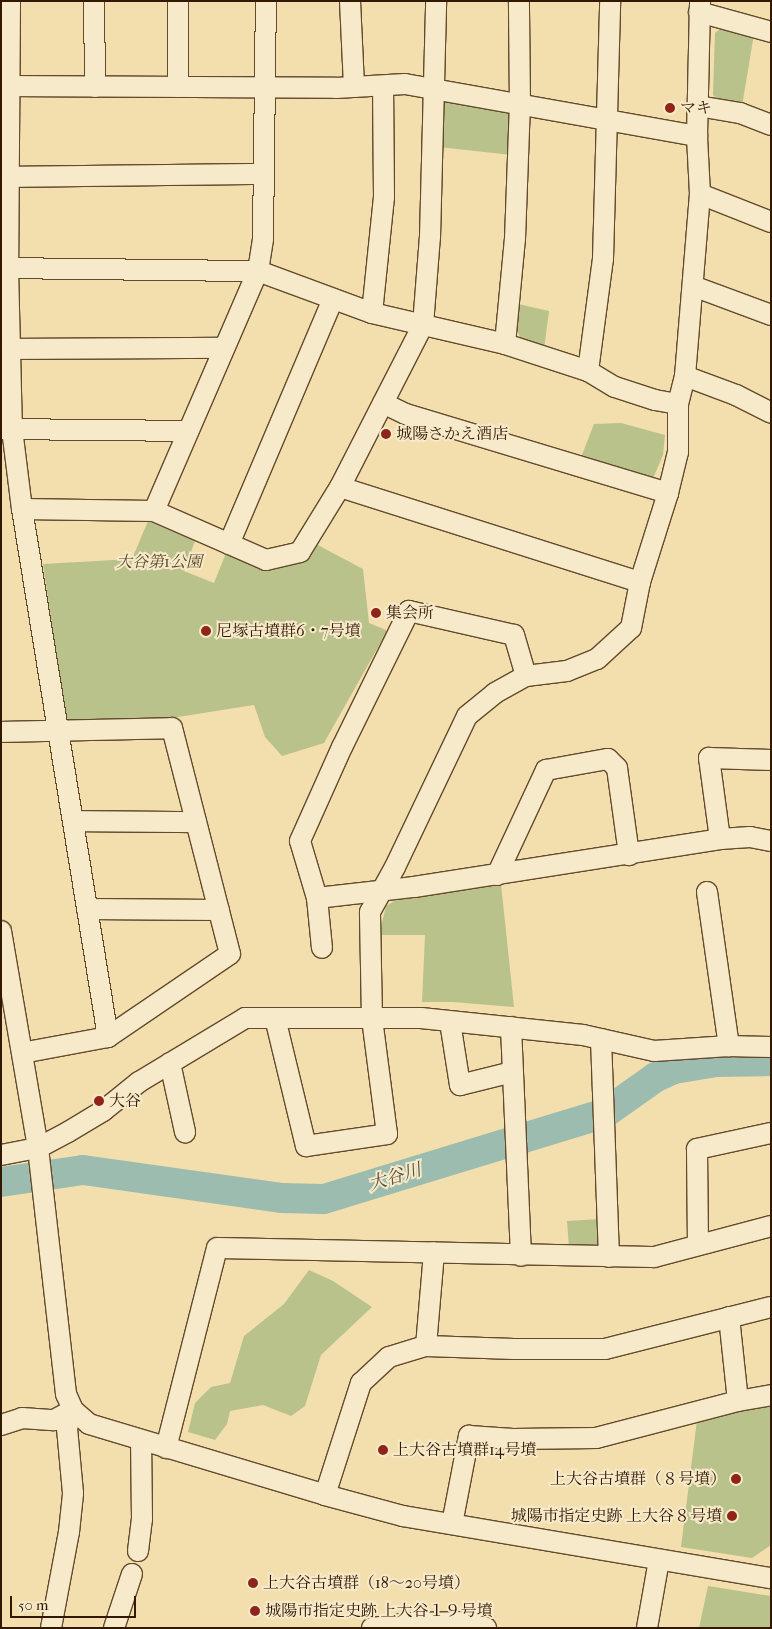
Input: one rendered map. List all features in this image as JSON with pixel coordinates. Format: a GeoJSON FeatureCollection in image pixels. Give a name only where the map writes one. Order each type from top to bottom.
{"type":"FeatureCollection","features":[{"type":"Feature","properties":{"kind":"street"},"geometry":{"type":"LineString","coordinates":[[10,1],[5,86],[10,177],[5,268],[9,349],[7,429],[59,730],[108,1037]]}},
{"type":"Feature","properties":{"kind":"street"},"geometry":{"type":"LineString","coordinates":[[94,1],[95,87]]}},
{"type":"Feature","properties":{"kind":"street"},"geometry":{"type":"LineString","coordinates":[[178,1],[178,87]]}},
{"type":"Feature","properties":{"kind":"street"},"geometry":{"type":"LineString","coordinates":[[154,511],[258,271],[262,238],[266,1]]}},
{"type":"Feature","properties":{"kind":"street"},"geometry":{"type":"LineString","coordinates":[[350,1],[354,87]]}},
{"type":"Feature","properties":{"kind":"street"},"geometry":{"type":"LineString","coordinates":[[22,509],[154,511],[266,560],[300,552],[340,487],[424,325],[430,237],[436,1]]}},
{"type":"Feature","properties":{"kind":"street"},"geometry":{"type":"LineString","coordinates":[[505,344],[515,239],[520,104],[519,1]]}},
{"type":"Feature","properties":{"kind":"street"},"geometry":{"type":"LineString","coordinates":[[588,371],[603,259],[610,1]]}},
{"type":"Feature","properties":{"kind":"street"},"geometry":{"type":"LineString","coordinates":[[275,1018],[306,1146],[387,1134],[372,1019],[370,912],[382,892],[467,716],[495,693],[526,676],[567,671],[598,659],[631,628],[640,582],[668,493],[678,452],[678,404],[685,376],[700,194],[697,136],[700,6],[771,32]]}},
{"type":"Feature","properties":{"kind":"street"},"geometry":{"type":"LineString","coordinates":[[5,86],[354,87],[405,84],[697,136]]}},
{"type":"Feature","properties":{"kind":"street"},"geometry":{"type":"LineString","coordinates":[[372,313],[384,197],[383,86]]}},
{"type":"Feature","properties":{"kind":"street"},"geometry":{"type":"LineString","coordinates":[[698,106],[740,113],[771,125]]}},
{"type":"Feature","properties":{"kind":"street"},"geometry":{"type":"LineString","coordinates":[[10,177],[262,174]]}},
{"type":"Feature","properties":{"kind":"street"},"geometry":{"type":"LineString","coordinates":[[700,194],[771,222]]}},
{"type":"Feature","properties":{"kind":"street"},"geometry":{"type":"LineString","coordinates":[[5,268],[258,271],[372,313],[505,344],[588,371],[615,387],[655,400],[678,404]]}},
{"type":"Feature","properties":{"kind":"street"},"geometry":{"type":"LineString","coordinates":[[693,286],[771,315]]}},
{"type":"Feature","properties":{"kind":"street"},"geometry":{"type":"LineString","coordinates":[[229,544],[333,299]]}},
{"type":"Feature","properties":{"kind":"street"},"geometry":{"type":"LineString","coordinates":[[9,349],[224,348]]}},
{"type":"Feature","properties":{"kind":"street"},"geometry":{"type":"LineString","coordinates":[[685,376],[736,395],[771,413]]}},
{"type":"Feature","properties":{"kind":"street"},"geometry":{"type":"LineString","coordinates":[[383,403],[406,414],[668,493]]}},
{"type":"Feature","properties":{"kind":"street"},"geometry":{"type":"LineString","coordinates":[[7,429],[188,431]]}},
{"type":"Feature","properties":{"kind":"street"},"geometry":{"type":"LineString","coordinates":[[340,487],[640,582]]}},
{"type":"Feature","properties":{"kind":"street"},"geometry":{"type":"LineString","coordinates":[[322,948],[316,898],[300,841],[342,747],[409,610],[514,635],[526,676]]}},
{"type":"Feature","properties":{"kind":"street"},"geometry":{"type":"LineString","coordinates":[[1,732],[172,728],[230,954],[108,1037],[22,1053]]}},
{"type":"Feature","properties":{"kind":"street"},"geometry":{"type":"LineString","coordinates":[[720,839],[709,758],[771,760]]}},
{"type":"Feature","properties":{"kind":"street"},"geometry":{"type":"LineString","coordinates":[[496,875],[546,770],[608,759],[617,768],[629,855]]}},
{"type":"Feature","properties":{"kind":"street"},"geometry":{"type":"LineString","coordinates":[[73,821],[196,822]]}},
{"type":"Feature","properties":{"kind":"street"},"geometry":{"type":"LineString","coordinates":[[316,898],[382,892],[629,855],[720,839],[750,837],[771,841]]}},
{"type":"Feature","properties":{"kind":"street"},"geometry":{"type":"LineString","coordinates":[[707,892],[729,1046]]}},
{"type":"Feature","properties":{"kind":"street"},"geometry":{"type":"LineString","coordinates":[[88,909],[219,910]]}},
{"type":"Feature","properties":{"kind":"street"},"geometry":{"type":"LineString","coordinates":[[1,932],[42,1183],[66,1394],[73,1410],[90,1424],[141,1441],[326,1496],[404,1516],[771,1578]]}},
{"type":"Feature","properties":{"kind":"street"},"geometry":{"type":"LineString","coordinates":[[1,1155],[38,1156],[103,1111],[139,1082],[245,1018],[421,1018],[602,1039],[654,1051],[729,1046],[771,1047]]}},
{"type":"Feature","properties":{"kind":"street"},"geometry":{"type":"LineString","coordinates":[[450,1022],[460,1085],[512,1072]]}},
{"type":"Feature","properties":{"kind":"street"},"geometry":{"type":"LineString","coordinates":[[511,1027],[521,1256]]}},
{"type":"Feature","properties":{"kind":"street"},"geometry":{"type":"LineString","coordinates":[[602,1039],[609,1257]]}},
{"type":"Feature","properties":{"kind":"street"},"geometry":{"type":"LineString","coordinates":[[170,1063],[186,1132]]}},
{"type":"Feature","properties":{"kind":"street"},"geometry":{"type":"LineString","coordinates":[[698,1245],[697,1148],[771,1133]]}},
{"type":"Feature","properties":{"kind":"street"},"geometry":{"type":"LineString","coordinates":[[166,1448],[217,1248],[434,1252],[521,1256],[654,1257],[771,1226]]}},
{"type":"Feature","properties":{"kind":"street"},"geometry":{"type":"LineString","coordinates":[[426,1346],[434,1252]]}},
{"type":"Feature","properties":{"kind":"street"},"geometry":{"type":"LineString","coordinates":[[326,1496],[361,1383],[389,1357],[426,1346],[514,1349],[605,1349],[771,1306]]}},
{"type":"Feature","properties":{"kind":"street"},"geometry":{"type":"LineString","coordinates":[[729,1317],[738,1401]]}},
{"type":"Feature","properties":{"kind":"street"},"geometry":{"type":"LineString","coordinates":[[452,1524],[469,1436],[513,1439],[596,1438],[738,1401],[771,1395]]}},
{"type":"Feature","properties":{"kind":"street"},"geometry":{"type":"LineString","coordinates":[[1,1425],[22,1418],[54,1420],[73,1410]]}},
{"type":"Feature","properties":{"kind":"street"},"geometry":{"type":"LineString","coordinates":[[51,1628],[69,1532],[73,1493],[67,1428],[73,1410]]}},
{"type":"Feature","properties":{"kind":"street"},"geometry":{"type":"LineString","coordinates":[[138,1551],[142,1519],[141,1441]]}},
{"type":"Feature","properties":{"kind":"street"},"geometry":{"type":"LineString","coordinates":[[647,1628],[659,1560]]}},
{"type":"Feature","properties":{"kind":"street"},"geometry":{"type":"LineString","coordinates":[[114,1628],[132,1574]]}},
{"type":"Feature","properties":{"kind":"street"},"geometry":{"type":"LineString","coordinates":[[372,1628],[413,1623],[468,1622],[486,1628]]}},
{"type":"Feature","properties":{"kind":"green space"},"geometry":{"type":"Polygon","coordinates":[[[725,25],[754,34],[742,106],[721,102],[713,95],[715,33],[725,25]]]}},
{"type":"Feature","properties":{"kind":"green space"},"geometry":{"type":"Polygon","coordinates":[[[440,97],[514,111],[513,155],[438,147],[440,97]]]}},
{"type":"Feature","properties":{"kind":"green space"},"geometry":{"type":"Polygon","coordinates":[[[518,304],[549,311],[544,349],[521,340],[517,330],[518,304]]]}},
{"type":"Feature","properties":{"kind":"green space"},"geometry":{"type":"Polygon","coordinates":[[[621,423],[665,435],[663,455],[651,483],[580,460],[594,424],[621,423]]]}},
{"type":"Feature","properties":{"kind":"green space","name":"大谷第1公園"},"geometry":{"type":"Polygon","coordinates":[[[148,521],[195,541],[184,571],[214,583],[226,553],[246,562],[314,543],[363,569],[369,623],[386,630],[386,633],[324,743],[282,756],[265,737],[254,705],[178,717],[122,721],[66,721],[43,564],[132,559],[148,521]]]}},
{"type":"Feature","properties":{"kind":"green space"},"geometry":{"type":"Polygon","coordinates":[[[501,884],[514,1007],[453,1002],[422,1002],[425,935],[379,935],[386,906],[396,900],[501,884]]]}},
{"type":"Feature","properties":{"kind":"green space"},"geometry":{"type":"Polygon","coordinates":[[[600,1219],[601,1241],[593,1248],[569,1248],[567,1221],[600,1219]]]}},
{"type":"Feature","properties":{"kind":"green space"},"geometry":{"type":"Polygon","coordinates":[[[309,1270],[333,1281],[372,1307],[321,1355],[305,1406],[291,1416],[263,1405],[230,1411],[227,1424],[215,1440],[188,1432],[195,1403],[211,1387],[230,1383],[244,1336],[284,1304],[309,1270]]]}},
{"type":"Feature","properties":{"kind":"green space"},"geometry":{"type":"Polygon","coordinates":[[[771,1404],[771,1545],[752,1558],[681,1547],[697,1420],[771,1404]]]}},
{"type":"Feature","properties":{"kind":"green space"},"geometry":{"type":"Polygon","coordinates":[[[708,1586],[771,1596],[771,1628],[699,1628],[708,1586]]]}},
{"type":"Feature","properties":{"kind":"waterway","name":"大谷川"},"geometry":{"type":"LineString","coordinates":[[1,1182],[83,1170],[281,1198],[324,1199],[605,1113],[656,1077],[674,1069],[716,1062],[771,1061]]}},
{"type":"Feature","properties":{"kind":"place","name":"マキ"},"geometry":{"type":"Point","coordinates":[670,108]}},
{"type":"Feature","properties":{"kind":"place","name":"城陽さかえ酒店"},"geometry":{"type":"Point","coordinates":[386,434]}},
{"type":"Feature","properties":{"kind":"place","name":"集会所"},"geometry":{"type":"Point","coordinates":[376,613]}},
{"type":"Feature","properties":{"kind":"place","name":"尼塚古墳群6・7号墳"},"geometry":{"type":"Point","coordinates":[206,631]}},
{"type":"Feature","properties":{"kind":"place","name":"大谷"},"geometry":{"type":"Point","coordinates":[99,1101]}},
{"type":"Feature","properties":{"kind":"place","name":"上大谷古墳群14号墳"},"geometry":{"type":"Point","coordinates":[383,1450]}},
{"type":"Feature","properties":{"kind":"place","name":"上大谷古墳群（８号墳）"},"geometry":{"type":"Point","coordinates":[736,1479]}},
{"type":"Feature","properties":{"kind":"place","name":"城陽市指定史跡 上大谷８号墳"},"geometry":{"type":"Point","coordinates":[732,1516]}},
{"type":"Feature","properties":{"kind":"place","name":"上大谷古墳群（18～20号墳）"},"geometry":{"type":"Point","coordinates":[253,1583]}},
{"type":"Feature","properties":{"kind":"place","name":"城陽市指定史跡 上大谷１９号墳"},"geometry":{"type":"Point","coordinates":[255,1611]}}]}
